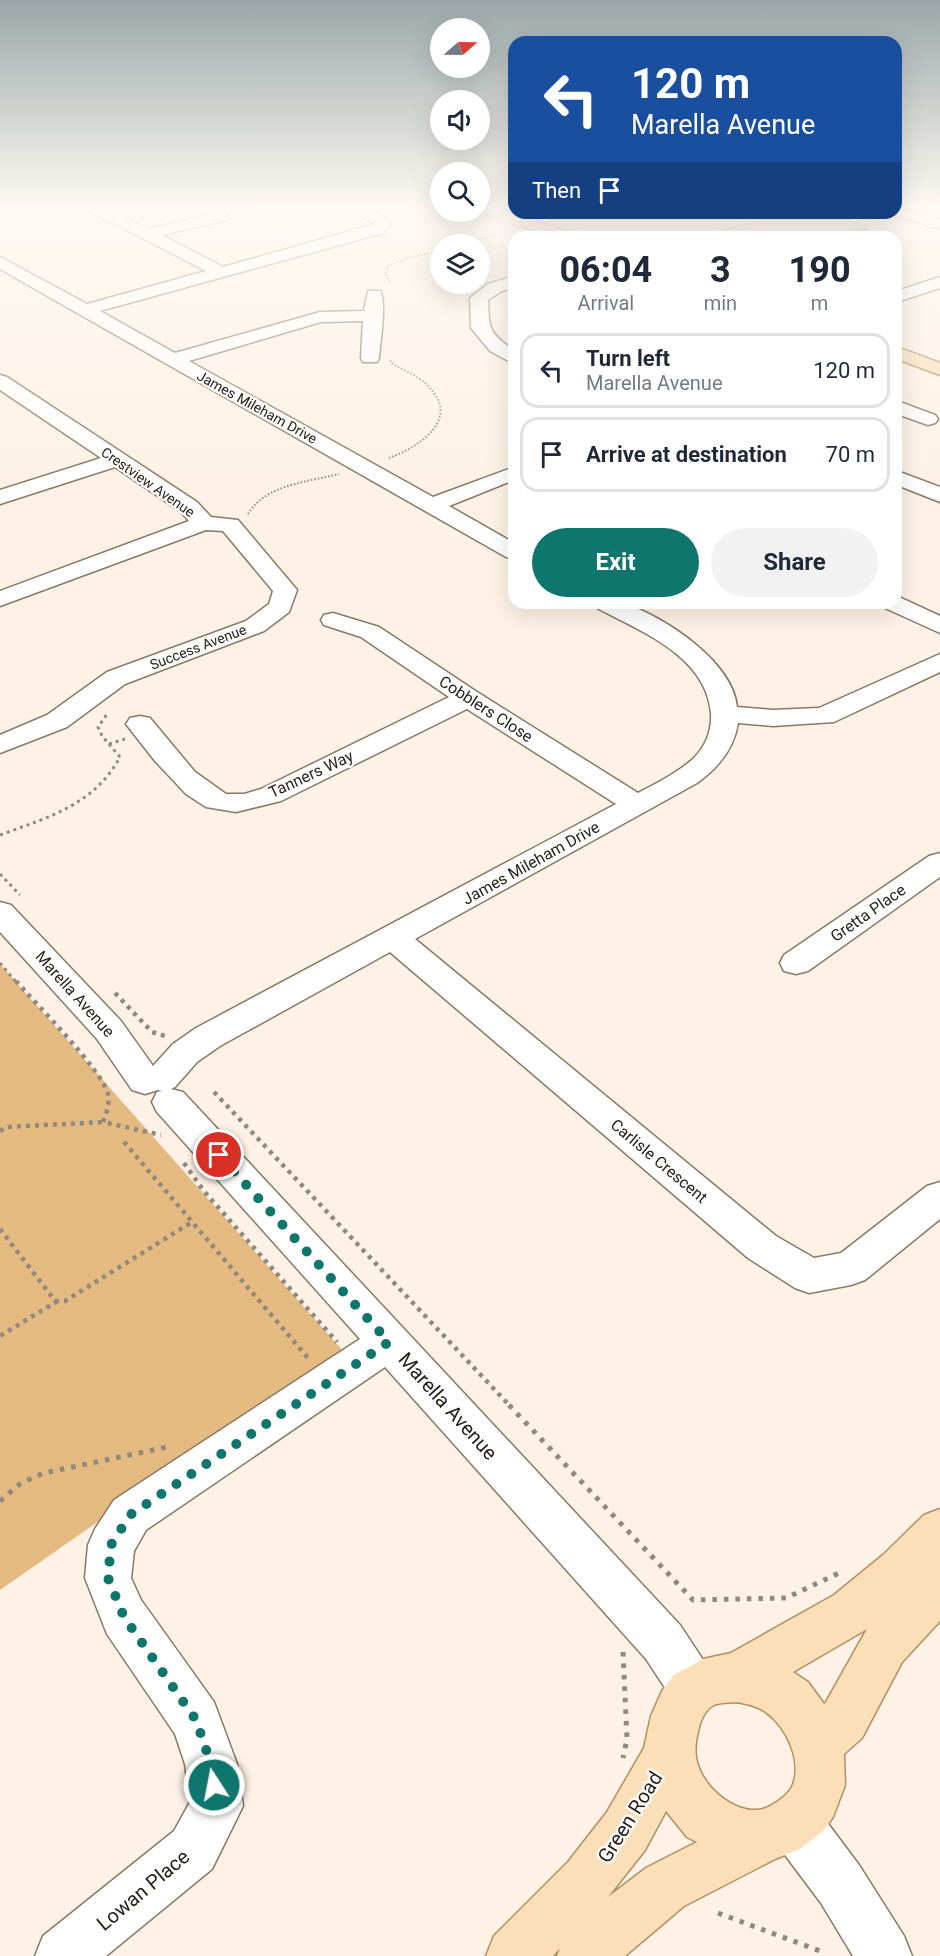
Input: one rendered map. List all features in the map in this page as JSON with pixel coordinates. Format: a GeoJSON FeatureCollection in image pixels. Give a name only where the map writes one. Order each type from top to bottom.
{"type":"FeatureCollection","features":[{"type":"Feature","properties":{"kind":"main road"},"geometry":{"type":"LineString","coordinates":[[902,355],[940,369]]}},
{"type":"Feature","properties":{"kind":"main road"},"geometry":{"type":"LineString","coordinates":[[779,1831],[731,1833],[706,1819],[687,1800],[676,1779],[670,1755],[674,1722],[681,1706],[715,1683],[851,1612],[900,1571],[940,1531]]}},
{"type":"Feature","properties":{"kind":"main road"},"geometry":{"type":"LineString","coordinates":[[817,1745],[844,1720],[885,1645],[940,1587]]}},
{"type":"Feature","properties":{"kind":"main road"},"geometry":{"type":"LineString","coordinates":[[585,1956],[622,1921],[665,1887],[779,1831],[810,1806],[818,1786],[820,1764],[817,1745],[807,1721],[790,1700],[766,1684],[715,1683]]}},
{"type":"Feature","properties":{"kind":"main road","name":"Green Road"},"geometry":{"type":"LineString","coordinates":[[514,1956],[592,1878],[627,1830],[657,1772],[670,1755]]}},
{"type":"Feature","properties":{"kind":"street","name":"James Mileham Drive"},"geometry":{"type":"LineString","coordinates":[[63,298],[508,549]]}},
{"type":"Feature","properties":{"kind":"street"},"geometry":{"type":"LineString","coordinates":[[84,310],[126,298]]}},
{"type":"Feature","properties":{"kind":"street"},"geometry":{"type":"LineString","coordinates":[[370,358],[374,298]]}},
{"type":"Feature","properties":{"kind":"street"},"geometry":{"type":"LineString","coordinates":[[479,298],[480,328],[497,347],[508,354]]}},
{"type":"Feature","properties":{"kind":"street"},"geometry":{"type":"LineString","coordinates":[[172,360],[320,317],[373,315]]}},
{"type":"Feature","properties":{"kind":"street","name":"Crestview Avenue"},"geometry":{"type":"LineString","coordinates":[[0,381],[189,507],[204,523],[0,599]]}},
{"type":"Feature","properties":{"kind":"street"},"geometry":{"type":"LineString","coordinates":[[902,408],[922,417],[902,422]]}},
{"type":"Feature","properties":{"kind":"street"},"geometry":{"type":"LineString","coordinates":[[0,497],[87,471],[117,459]]}},
{"type":"Feature","properties":{"kind":"street"},"geometry":{"type":"LineString","coordinates":[[433,506],[508,475]]}},
{"type":"Feature","properties":{"kind":"street"},"geometry":{"type":"LineString","coordinates":[[902,479],[940,495]]}},
{"type":"Feature","properties":{"kind":"street","name":"Success Avenue"},"geometry":{"type":"LineString","coordinates":[[0,745],[57,721],[116,678],[255,626],[280,607],[285,590],[230,525],[204,523]]}},
{"type":"Feature","properties":{"kind":"street"},"geometry":{"type":"LineString","coordinates":[[902,607],[940,626]]}},
{"type":"Feature","properties":{"kind":"street","name":"James Mileham Drive"},"geometry":{"type":"LineString","coordinates":[[161,1099],[185,1053],[208,1037],[637,805],[686,778],[704,765],[724,730],[725,714],[720,686],[715,676],[699,659],[616,609]]}},
{"type":"Feature","properties":{"kind":"street","name":"Cobblers Close"},"geometry":{"type":"LineString","coordinates":[[330,617],[370,632],[468,698],[637,805]]}},
{"type":"Feature","properties":{"kind":"street"},"geometry":{"type":"LineString","coordinates":[[725,714],[773,718],[824,716],[940,662]]}},
{"type":"Feature","properties":{"kind":"street","name":"Tanners Way"},"geometry":{"type":"LineString","coordinates":[[140,724],[162,754],[205,794],[217,801],[232,803],[271,795],[468,698]]}},
{"type":"Feature","properties":{"kind":"street","name":"Gretta Place"},"geometry":{"type":"LineString","coordinates":[[796,963],[940,862]]}},
{"type":"Feature","properties":{"kind":"street","name":"Marella Avenue"},"geometry":{"type":"LineString","coordinates":[[12,905],[161,1099],[346,1350],[663,1642],[715,1683]]}},
{"type":"Feature","properties":{"kind":"street","name":"Carlisle Crescent"},"geometry":{"type":"LineString","coordinates":[[394,938],[762,1247],[809,1276],[851,1268],[940,1197]]}},
{"type":"Feature","properties":{"kind":"street","name":"Lowan Place"},"geometry":{"type":"LineString","coordinates":[[63,1956],[193,1850],[217,1806],[211,1764],[196,1720],[124,1617],[108,1578],[111,1545],[130,1515],[346,1350]]}},
{"type":"Feature","properties":{"kind":"street"},"geometry":{"type":"LineString","coordinates":[[779,1831],[840,1884],[884,1956]]}},
{"type":"Feature","properties":{"kind":"path"},"geometry":{"type":"LineString","coordinates":[[0,874],[12,905]]}},
{"type":"Feature","properties":{"kind":"path"},"geometry":{"type":"LineString","coordinates":[[0,963],[91,1066],[108,1094],[108,1107],[103,1122]]}},
{"type":"Feature","properties":{"kind":"path"},"geometry":{"type":"LineString","coordinates":[[112,991],[152,1032],[169,1037]]}},
{"type":"Feature","properties":{"kind":"path"},"geometry":{"type":"LineString","coordinates":[[214,1092],[693,1600],[786,1598]]}},
{"type":"Feature","properties":{"kind":"path"},"geometry":{"type":"LineString","coordinates":[[0,1131],[7,1127],[103,1122],[161,1099]]}},
{"type":"Feature","properties":{"kind":"path"},"geometry":{"type":"LineString","coordinates":[[124,1142],[310,1360]]}},
{"type":"Feature","properties":{"kind":"path"},"geometry":{"type":"LineString","coordinates":[[177,1154],[203,1190],[346,1350],[310,1360],[300,1366]]}},
{"type":"Feature","properties":{"kind":"path"},"geometry":{"type":"LineString","coordinates":[[0,1336],[55,1301],[65,1301],[192,1221]]}},
{"type":"Feature","properties":{"kind":"path"},"geometry":{"type":"LineString","coordinates":[[0,1229],[55,1301]]}},
{"type":"Feature","properties":{"kind":"path"},"geometry":{"type":"LineString","coordinates":[[0,1501],[21,1483],[44,1473],[175,1446]]}},
{"type":"Feature","properties":{"kind":"path"},"geometry":{"type":"LineString","coordinates":[[621,1767],[627,1739],[622,1648]]}},
{"type":"Feature","properties":{"kind":"path"},"geometry":{"type":"LineString","coordinates":[[718,1913],[820,1951]]}},
{"type":"Feature","properties":{"kind":"shaded area"},"geometry":{"type":"Polygon","coordinates":[[[0,964],[343,1351],[0,1590],[0,964]]]}},
{"type":"Feature","properties":{"kind":"route"},"geometry":{"type":"LineString","coordinates":[[214,1785],[211,1764],[196,1720],[124,1617],[108,1578],[111,1545],[130,1515],[389,1342],[219,1155]]}}]}
